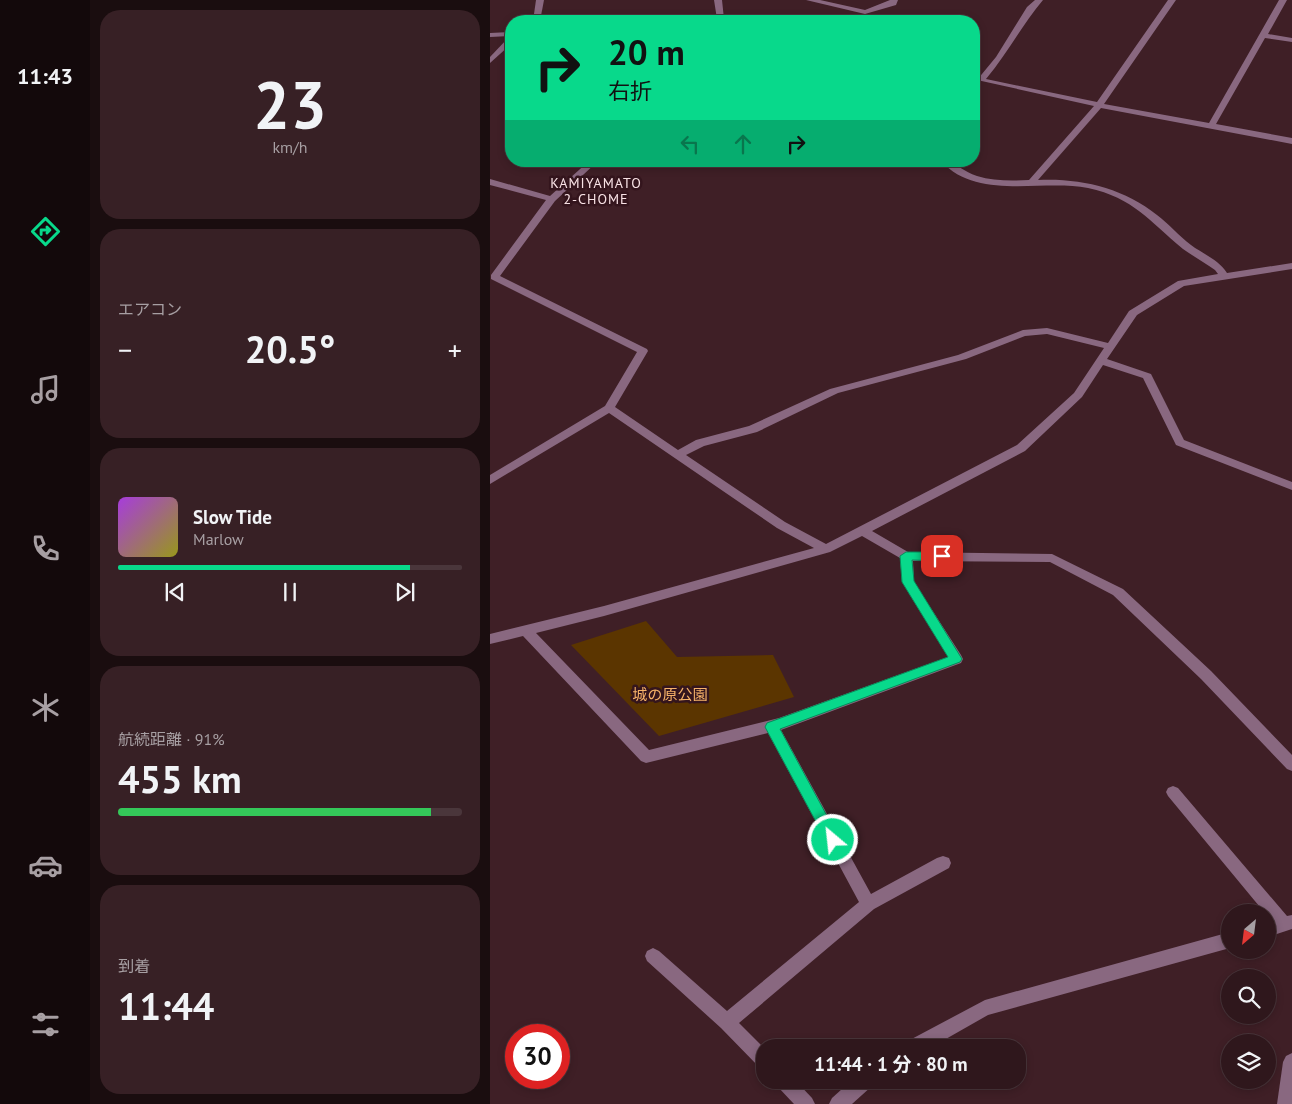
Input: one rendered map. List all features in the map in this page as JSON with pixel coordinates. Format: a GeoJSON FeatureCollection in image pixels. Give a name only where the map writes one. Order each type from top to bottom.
{"type":"FeatureCollection","features":[{"type":"Feature","properties":{"kind":"street"},"geometry":{"type":"LineString","coordinates":[[538,15],[540,0]]}},
{"type":"Feature","properties":{"kind":"street"},"geometry":{"type":"LineString","coordinates":[[718,0],[721,15]]}},
{"type":"Feature","properties":{"kind":"street"},"geometry":{"type":"LineString","coordinates":[[810,0],[865,12],[892,3],[894,0]]}},
{"type":"Feature","properties":{"kind":"street"},"geometry":{"type":"LineString","coordinates":[[1039,0],[1030,9],[999,58],[981,80],[1099,105],[1292,141]]}},
{"type":"Feature","properties":{"kind":"street"},"geometry":{"type":"LineString","coordinates":[[1031,183],[1099,105],[1172,0]]}},
{"type":"Feature","properties":{"kind":"street"},"geometry":{"type":"LineString","coordinates":[[1211,126],[1283,1],[1272,0]]}},
{"type":"Feature","properties":{"kind":"street"},"geometry":{"type":"LineString","coordinates":[[490,35],[505,34]]}},
{"type":"Feature","properties":{"kind":"street"},"geometry":{"type":"LineString","coordinates":[[1263,35],[1292,40]]}},
{"type":"Feature","properties":{"kind":"street"},"geometry":{"type":"LineString","coordinates":[[490,60],[505,46]]}},
{"type":"Feature","properties":{"kind":"street"},"geometry":{"type":"LineString","coordinates":[[490,480],[609,408],[643,351],[494,277],[552,199],[587,167]]}},
{"type":"Feature","properties":{"kind":"street"},"geometry":{"type":"LineString","coordinates":[[951,167],[955,171],[1000,184],[1058,182],[1090,186],[1127,198],[1154,217],[1187,247],[1219,268],[1224,277]]}},
{"type":"Feature","properties":{"kind":"street"},"geometry":{"type":"LineString","coordinates":[[490,182],[552,199]]}},
{"type":"Feature","properties":{"kind":"street"},"geometry":{"type":"LineString","coordinates":[[490,639],[604,611],[826,549],[1021,448],[1078,395],[1133,314],[1181,284],[1292,266]]}},
{"type":"Feature","properties":{"kind":"street"},"geometry":{"type":"LineString","coordinates":[[677,455],[700,443],[753,429],[834,391],[962,357],[1023,333],[1047,332],[1111,347]]}},
{"type":"Feature","properties":{"kind":"street"},"geometry":{"type":"LineString","coordinates":[[1102,361],[1147,376],[1180,442],[1292,486]]}},
{"type":"Feature","properties":{"kind":"street"},"geometry":{"type":"LineString","coordinates":[[609,408],[781,525],[826,549]]}},
{"type":"Feature","properties":{"kind":"street"},"geometry":{"type":"LineString","coordinates":[[861,530],[906,556],[1052,558],[1118,592],[1206,675],[1292,765]]}},
{"type":"Feature","properties":{"kind":"street"},"geometry":{"type":"LineString","coordinates":[[868,904],[772,727],[956,659],[908,582],[906,556]]}},
{"type":"Feature","properties":{"kind":"street"},"geometry":{"type":"LineString","coordinates":[[526,630],[646,758],[785,722]]}},
{"type":"Feature","properties":{"kind":"street"},"geometry":{"type":"LineString","coordinates":[[1173,792],[1288,924],[1276,928]]}},
{"type":"Feature","properties":{"kind":"street"},"geometry":{"type":"LineString","coordinates":[[727,1022],[868,904],[943,863]]}},
{"type":"Feature","properties":{"kind":"street"},"geometry":{"type":"LineString","coordinates":[[928,1039],[985,1008],[1221,942]]}},
{"type":"Feature","properties":{"kind":"street"},"geometry":{"type":"LineString","coordinates":[[652,956],[727,1022],[756,1052]]}},
{"type":"Feature","properties":{"kind":"street"},"geometry":{"type":"LineString","coordinates":[[1286,1104],[1292,1062]]}},
{"type":"Feature","properties":{"kind":"street"},"geometry":{"type":"LineString","coordinates":[[792,1089],[806,1104]]}},
{"type":"Feature","properties":{"kind":"street"},"geometry":{"type":"LineString","coordinates":[[838,1104],[856,1089]]}},
{"type":"Feature","properties":{"kind":"green space","name":"城の原公園"},"geometry":{"type":"Polygon","coordinates":[[[646,621],[677,657],[773,655],[794,697],[659,736],[571,645],[646,621]]]}},
{"type":"Feature","properties":{"kind":"district","name":"KAMIYAMATO 2-CHOME"},"geometry":{"type":"Point","coordinates":[596,192]}},
{"type":"Feature","properties":{"kind":"route"},"geometry":{"type":"LineString","coordinates":[[833,840],[772,727],[956,659],[908,582],[906,556],[942,556]]}}]}
